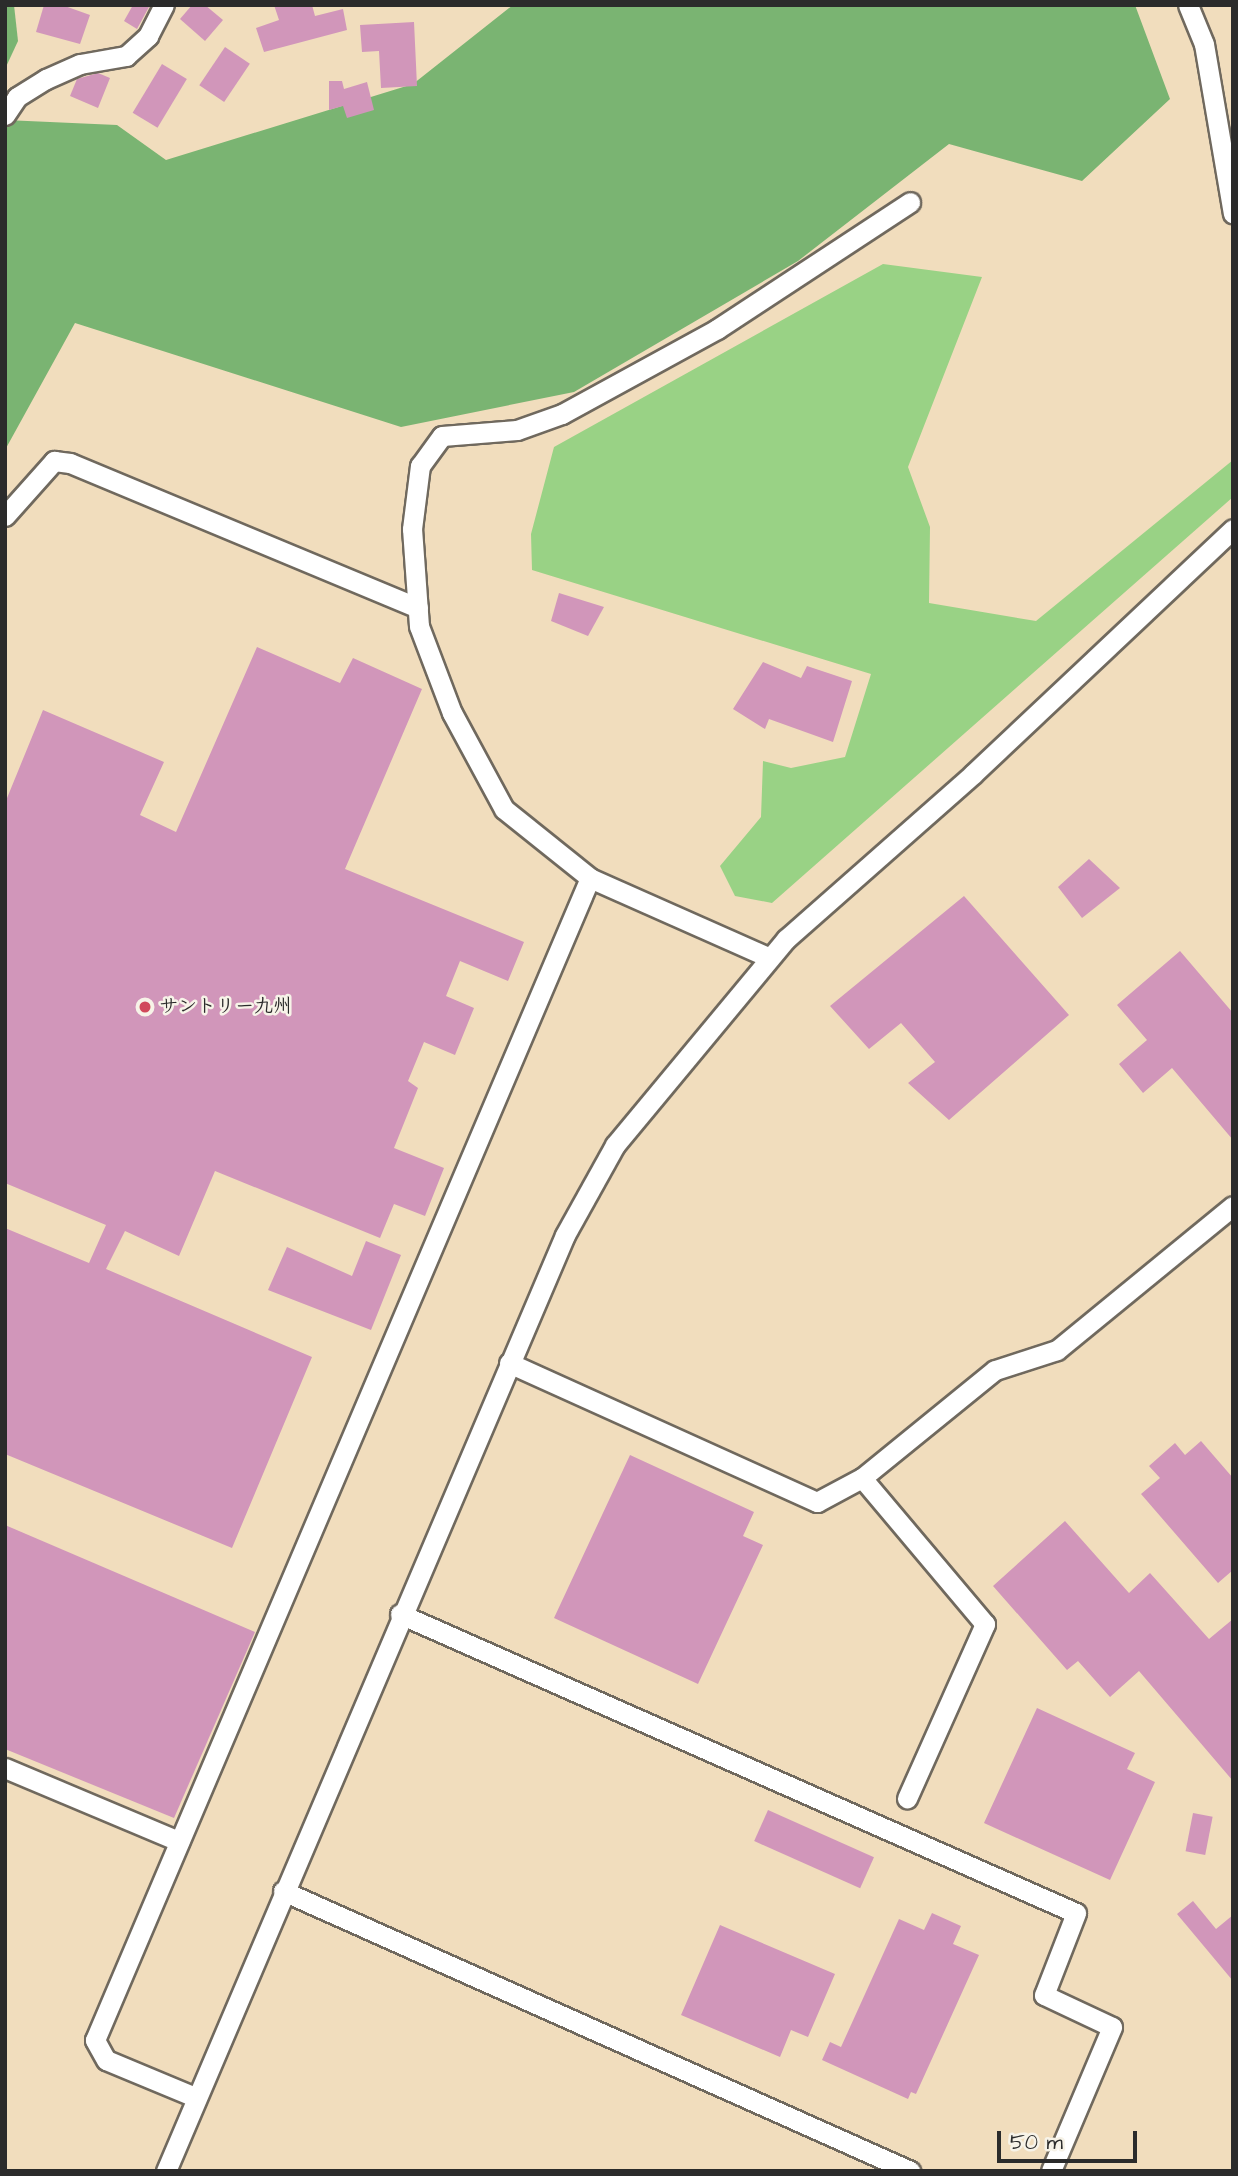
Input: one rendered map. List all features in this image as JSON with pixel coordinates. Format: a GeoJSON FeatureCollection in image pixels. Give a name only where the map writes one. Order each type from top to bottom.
{"type":"FeatureCollection","features":[{"type":"Feature","properties":{"kind":"street"},"geometry":{"type":"LineString","coordinates":[[5,115],[17,97],[46,79],[80,64],[126,56],[148,36],[164,5]]}},
{"type":"Feature","properties":{"kind":"street"},"geometry":{"type":"LineString","coordinates":[[1188,5],[1205,44],[1233,214]]}},
{"type":"Feature","properties":{"kind":"street"},"geometry":{"type":"LineString","coordinates":[[768,957],[590,878],[504,809],[452,713],[419,626],[412,529],[420,466],[442,436],[517,429],[562,414],[718,329],[910,202]]}},
{"type":"Feature","properties":{"kind":"street"},"geometry":{"type":"LineString","coordinates":[[5,516],[54,461],[70,463],[418,608]]}},
{"type":"Feature","properties":{"kind":"street"},"geometry":{"type":"LineString","coordinates":[[166,2171],[400,1614],[565,1235],[615,1145],[768,957],[1003,746],[1233,529]]}},
{"type":"Feature","properties":{"kind":"street"},"geometry":{"type":"LineString","coordinates":[[195,2097],[106,2060],[94,2040],[590,878]]}},
{"type":"Feature","properties":{"kind":"street"},"geometry":{"type":"LineString","coordinates":[[509,1363],[817,1502],[862,1478],[995,1370],[1057,1350],[1231,1209]]}},
{"type":"Feature","properties":{"kind":"street"},"geometry":{"type":"LineString","coordinates":[[862,1478],[985,1624],[907,1798]]}},
{"type":"Feature","properties":{"kind":"street"},"geometry":{"type":"LineString","coordinates":[[400,1614],[1076,1913],[1044,1994],[1112,2027],[1051,2171]]}},
{"type":"Feature","properties":{"kind":"street"},"geometry":{"type":"LineString","coordinates":[[5,1768],[179,1841]]}},
{"type":"Feature","properties":{"kind":"street"},"geometry":{"type":"LineString","coordinates":[[283,1891],[910,2171]]}},
{"type":"Feature","properties":{"kind":"green space"},"geometry":{"type":"Polygon","coordinates":[[[5,5],[14,5],[18,41],[5,69],[5,5]]]}},
{"type":"Feature","properties":{"kind":"green space"},"geometry":{"type":"Polygon","coordinates":[[[513,5],[1135,5],[1170,99],[1082,181],[949,144],[798,261],[574,392],[401,427],[75,323],[5,450],[5,120],[117,125],[166,160],[413,84],[513,5]]]}},
{"type":"Feature","properties":{"kind":"green space"},"geometry":{"type":"Polygon","coordinates":[[[883,264],[982,277],[908,467],[930,527],[929,603],[1036,621],[1233,460],[1233,497],[772,903],[735,896],[720,866],[761,817],[763,761],[791,768],[845,757],[871,674],[532,570],[531,534],[554,447],[883,264]]]}},
{"type":"Feature","properties":{"kind":"building"},"geometry":{"type":"Polygon","coordinates":[[[44,5],[62,5],[90,15],[80,44],[36,32],[44,5]]]}},
{"type":"Feature","properties":{"kind":"building"},"geometry":{"type":"Polygon","coordinates":[[[133,5],[150,5],[137,29],[124,21],[133,5]]]}},
{"type":"Feature","properties":{"kind":"building"},"geometry":{"type":"Polygon","coordinates":[[[192,5],[205,5],[223,20],[205,41],[180,19],[192,5]]]}},
{"type":"Feature","properties":{"kind":"building"},"geometry":{"type":"Polygon","coordinates":[[[274,5],[312,5],[315,16],[343,9],[347,30],[264,52],[256,28],[279,20],[274,5]]]}},
{"type":"Feature","properties":{"kind":"building"},"geometry":{"type":"Polygon","coordinates":[[[414,22],[417,86],[381,88],[379,51],[362,52],[360,25],[414,22]]]}},
{"type":"Feature","properties":{"kind":"building"},"geometry":{"type":"Polygon","coordinates":[[[225,47],[250,64],[224,102],[199,85],[225,47]]]}},
{"type":"Feature","properties":{"kind":"building"},"geometry":{"type":"Polygon","coordinates":[[[162,64],[187,79],[158,128],[133,113],[162,64]]]}},
{"type":"Feature","properties":{"kind":"building"},"geometry":{"type":"Polygon","coordinates":[[[98,73],[110,78],[98,108],[70,96],[77,79],[98,73]]]}},
{"type":"Feature","properties":{"kind":"building"},"geometry":{"type":"Polygon","coordinates":[[[329,81],[342,81],[344,89],[367,82],[374,110],[347,118],[343,106],[329,110],[329,81]]]}},
{"type":"Feature","properties":{"kind":"building"},"geometry":{"type":"Polygon","coordinates":[[[559,593],[604,607],[588,636],[551,621],[559,593]]]}},
{"type":"Feature","properties":{"kind":"building","name":"サントリー九州"},"geometry":{"type":"Polygon","coordinates":[[[257,647],[340,683],[353,658],[422,689],[345,869],[524,942],[508,981],[460,961],[446,996],[474,1008],[455,1055],[424,1042],[408,1081],[418,1088],[394,1148],[444,1168],[425,1216],[394,1204],[380,1238],[215,1171],[179,1256],[125,1231],[106,1269],[312,1357],[232,1548],[5,1454],[5,1228],[89,1263],[106,1225],[5,1183],[5,803],[43,710],[164,762],[140,815],[176,832],[257,647]]]}},
{"type":"Feature","properties":{"kind":"building"},"geometry":{"type":"Polygon","coordinates":[[[763,662],[801,678],[807,666],[852,681],[833,742],[769,719],[765,729],[733,709],[763,662]]]}},
{"type":"Feature","properties":{"kind":"building"},"geometry":{"type":"Polygon","coordinates":[[[1089,859],[1120,888],[1082,918],[1058,887],[1089,859]]]}},
{"type":"Feature","properties":{"kind":"building"},"geometry":{"type":"Polygon","coordinates":[[[964,896],[1069,1015],[949,1120],[908,1083],[935,1062],[901,1023],[869,1049],[830,1006],[964,896]]]}},
{"type":"Feature","properties":{"kind":"building"},"geometry":{"type":"Polygon","coordinates":[[[1180,951],[1233,1013],[1233,1140],[1172,1068],[1143,1093],[1119,1064],[1147,1040],[1117,1005],[1180,951]]]}},
{"type":"Feature","properties":{"kind":"building"},"geometry":{"type":"Polygon","coordinates":[[[366,1241],[401,1255],[371,1330],[268,1290],[287,1247],[352,1276],[366,1241]]]}},
{"type":"Feature","properties":{"kind":"building"},"geometry":{"type":"Polygon","coordinates":[[[1201,1441],[1233,1478],[1233,1570],[1218,1583],[1141,1494],[1160,1478],[1149,1466],[1175,1443],[1185,1455],[1201,1441]]]}},
{"type":"Feature","properties":{"kind":"building"},"geometry":{"type":"Polygon","coordinates":[[[630,1455],[754,1512],[743,1536],[763,1545],[698,1684],[554,1618],[630,1455]]]}},
{"type":"Feature","properties":{"kind":"building"},"geometry":{"type":"Polygon","coordinates":[[[1065,1521],[1129,1593],[1150,1573],[1209,1639],[1233,1619],[1233,1781],[1139,1671],[1110,1697],[1078,1661],[1067,1670],[993,1586],[1065,1521]]]}},
{"type":"Feature","properties":{"kind":"building"},"geometry":{"type":"Polygon","coordinates":[[[5,1525],[255,1632],[174,1818],[5,1749],[5,1525]]]}},
{"type":"Feature","properties":{"kind":"building"},"geometry":{"type":"Polygon","coordinates":[[[1037,1708],[1135,1753],[1127,1769],[1155,1782],[1110,1880],[984,1823],[1037,1708]]]}},
{"type":"Feature","properties":{"kind":"building"},"geometry":{"type":"Polygon","coordinates":[[[768,1810],[874,1857],[860,1888],[754,1841],[768,1810]]]}},
{"type":"Feature","properties":{"kind":"building"},"geometry":{"type":"Polygon","coordinates":[[[1193,1813],[1213,1817],[1205,1855],[1186,1851],[1193,1813]]]}},
{"type":"Feature","properties":{"kind":"building"},"geometry":{"type":"Polygon","coordinates":[[[1193,1901],[1216,1929],[1233,1915],[1233,1981],[1177,1914],[1193,1901]]]}},
{"type":"Feature","properties":{"kind":"building"},"geometry":{"type":"Polygon","coordinates":[[[932,1913],[961,1926],[953,1944],[979,1955],[916,2094],[911,2092],[908,2099],[822,2060],[830,2042],[841,2047],[899,1919],[924,1930],[932,1913]]]}},
{"type":"Feature","properties":{"kind":"building"},"geometry":{"type":"Polygon","coordinates":[[[720,1925],[835,1974],[808,2037],[791,2030],[780,2057],[681,2015],[720,1925]]]}},
{"type":"Feature","properties":{"kind":"place","name":"サントリー九州"},"geometry":{"type":"Point","coordinates":[145,1007]}}]}
